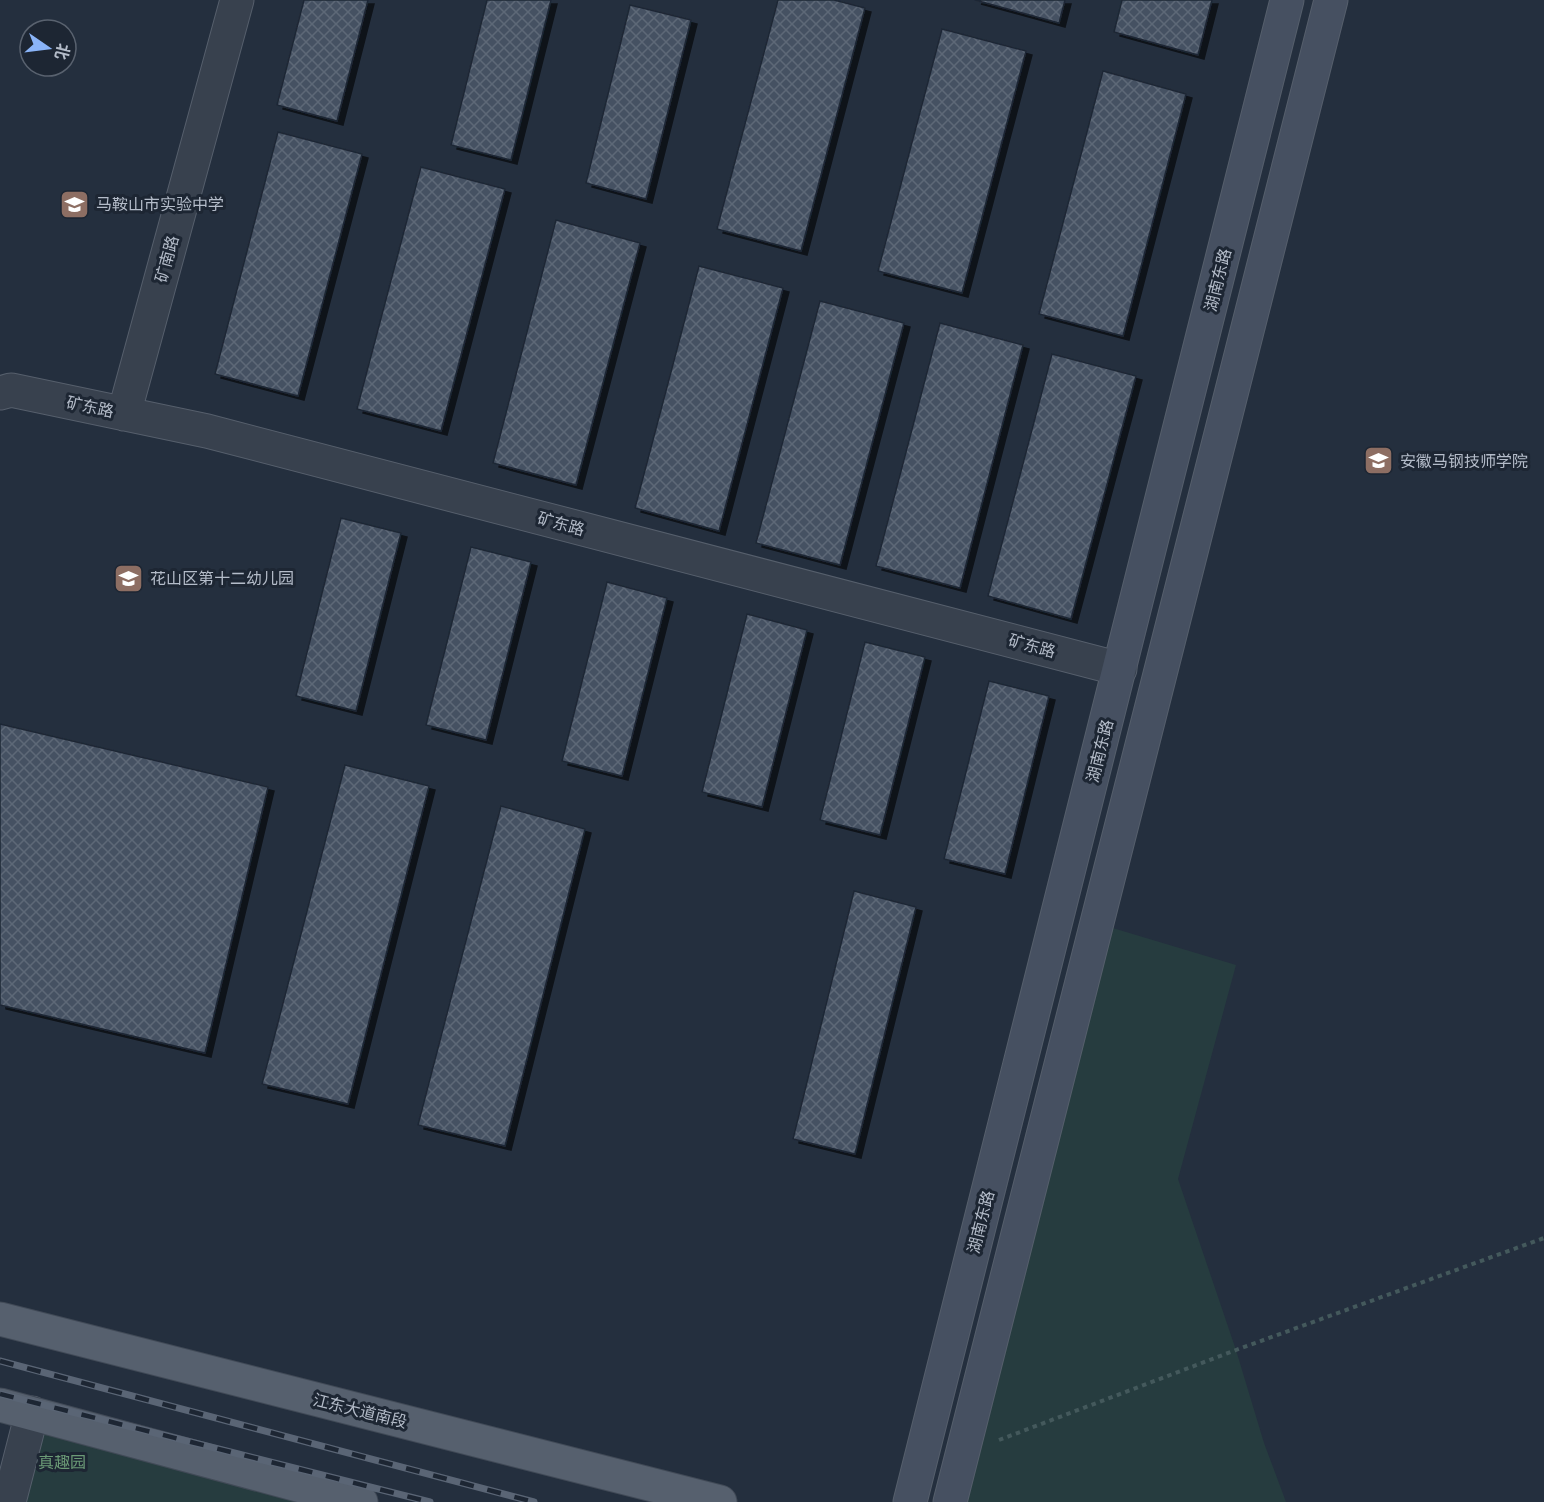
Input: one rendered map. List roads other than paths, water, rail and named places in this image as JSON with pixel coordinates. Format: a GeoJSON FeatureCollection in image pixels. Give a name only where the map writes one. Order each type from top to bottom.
{"type":"FeatureCollection","features":[{"type":"Feature","properties":{"kind":"main road","name":"湖南东路"},"geometry":{"type":"LineString","coordinates":[[910,1502],[1287,0]]}},
{"type":"Feature","properties":{"kind":"main road"},"geometry":{"type":"LineString","coordinates":[[950,1502],[1331,0]]}},
{"type":"Feature","properties":{"kind":"main road","name":"江东大道南段"},"geometry":{"type":"LineString","coordinates":[[0,1319],[720,1502]]}},
{"type":"Feature","properties":{"kind":"main road"},"geometry":{"type":"LineString","coordinates":[[0,1405],[361,1502]]}},
{"type":"Feature","properties":{"kind":"street","name":"矿南路"},"geometry":{"type":"LineString","coordinates":[[124,414],[237,0]]}},
{"type":"Feature","properties":{"kind":"street","name":"矿东路"},"geometry":{"type":"LineString","coordinates":[[0,393],[11,390],[207,431],[1120,669]]}},
{"type":"Feature","properties":{"kind":"street"},"geometry":{"type":"LineString","coordinates":[[9,1502],[32,1413]]}},
{"type":"Feature","properties":{"kind":"railway"},"geometry":{"type":"LineString","coordinates":[[0,1361],[534,1502]]}},
{"type":"Feature","properties":{"kind":"railway"},"geometry":{"type":"LineString","coordinates":[[0,1394],[430,1502]]}},
{"type":"Feature","properties":{"kind":"place","name":"马鞍山市实验中学"},"geometry":{"type":"Point","coordinates":[75,204]}},
{"type":"Feature","properties":{"kind":"place","name":"安徽马钢技师学院"},"geometry":{"type":"Point","coordinates":[1379,461]}},
{"type":"Feature","properties":{"kind":"place","name":"花山区第十二幼儿园"},"geometry":{"type":"Point","coordinates":[129,578]}},
{"type":"Feature","properties":{"kind":"park label","name":"真趣园"},"geometry":{"type":"Point","coordinates":[62,1462]}}]}
